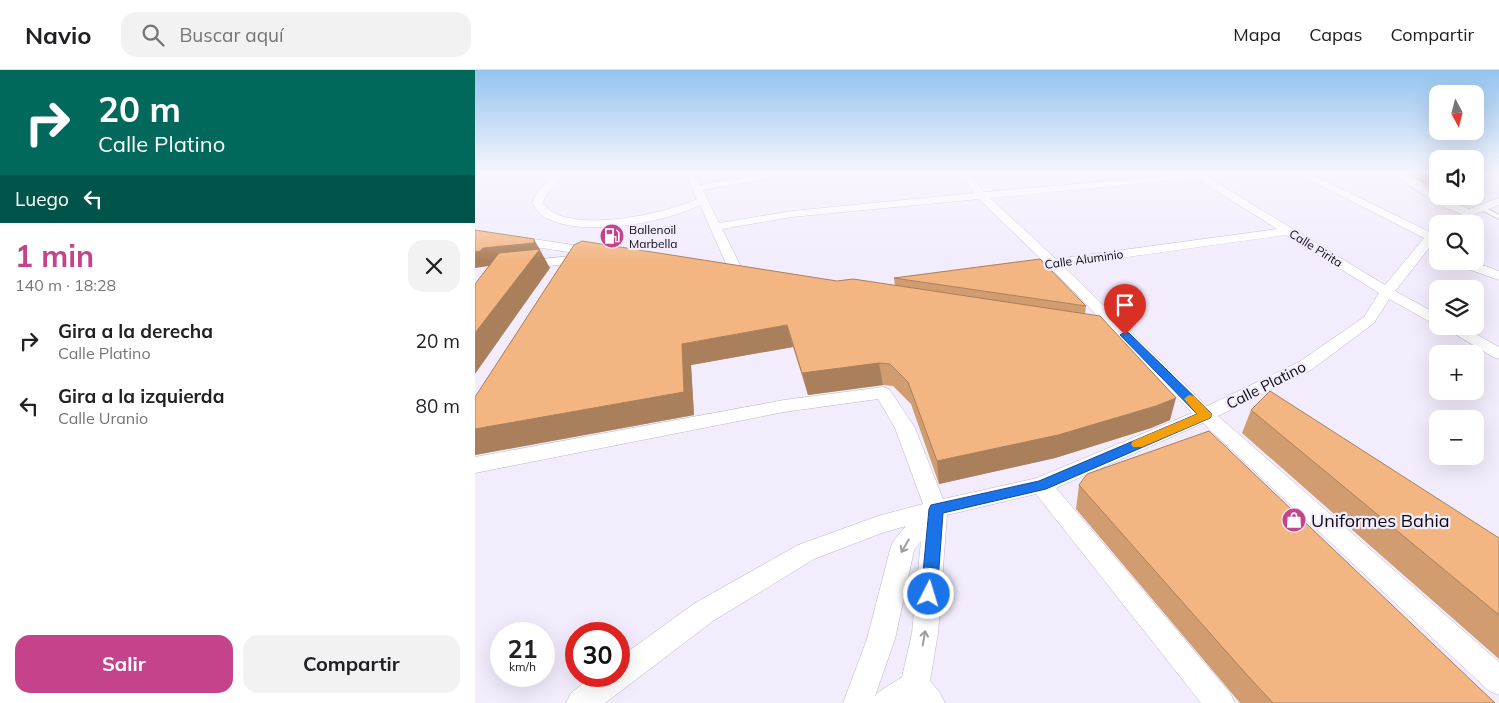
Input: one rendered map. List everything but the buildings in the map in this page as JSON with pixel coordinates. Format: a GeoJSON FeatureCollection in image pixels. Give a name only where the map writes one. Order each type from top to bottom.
{"type":"FeatureCollection","features":[{"type":"Feature","properties":{"kind":"street"},"geometry":{"type":"LineString","coordinates":[[537,203],[552,217],[568,222],[605,224],[683,209],[697,203]]}},
{"type":"Feature","properties":{"kind":"street"},"geometry":{"type":"LineString","coordinates":[[704,203],[742,275],[718,272]]}},
{"type":"Feature","properties":{"kind":"street"},"geometry":{"type":"LineString","coordinates":[[716,227],[792,214],[900,203]]}},
{"type":"Feature","properties":{"kind":"street"},"geometry":{"type":"LineString","coordinates":[[990,203],[1205,415],[1499,681]]}},
{"type":"Feature","properties":{"kind":"street","name":"Calle Pirita"},"geometry":{"type":"LineString","coordinates":[[1242,203],[1387,292],[1429,316]]}},
{"type":"Feature","properties":{"kind":"street"},"geometry":{"type":"LineString","coordinates":[[1358,203],[1429,241]]}},
{"type":"Feature","properties":{"kind":"street"},"geometry":{"type":"LineString","coordinates":[[1443,203],[1469,213]]}},
{"type":"Feature","properties":{"kind":"street"},"geometry":{"type":"LineString","coordinates":[[1466,215],[1495,203]]}},
{"type":"Feature","properties":{"kind":"street"},"geometry":{"type":"LineString","coordinates":[[515,266],[576,246],[605,224]]}},
{"type":"Feature","properties":{"kind":"street","name":"Calle Aluminio"},"geometry":{"type":"LineString","coordinates":[[1034,266],[1288,231]]}},
{"type":"Feature","properties":{"kind":"street"},"geometry":{"type":"LineString","coordinates":[[501,238],[557,246],[576,246],[609,255]]}},
{"type":"Feature","properties":{"kind":"street"},"geometry":{"type":"LineString","coordinates":[[560,276],[576,246]]}},
{"type":"Feature","properties":{"kind":"street","name":"Calle Platino"},"geometry":{"type":"LineString","coordinates":[[630,667],[704,612],[806,552],[878,524],[1041,485],[1205,415],[1305,366],[1369,320],[1387,292],[1429,246]]}},
{"type":"Feature","properties":{"kind":"street"},"geometry":{"type":"LineString","coordinates":[[1483,270],[1499,276]]}},
{"type":"Feature","properties":{"kind":"street"},"geometry":{"type":"LineString","coordinates":[[1106,332],[1125,335]]}},
{"type":"Feature","properties":{"kind":"street"},"geometry":{"type":"LineString","coordinates":[[1465,335],[1499,354]]}},
{"type":"Feature","properties":{"kind":"street"},"geometry":{"type":"LineString","coordinates":[[475,465],[784,406],[883,393],[905,428],[936,509],[925,633],[922,694],[887,703]]}},
{"type":"Feature","properties":{"kind":"street"},"geometry":{"type":"LineString","coordinates":[[1041,485],[1220,703]]}},
{"type":"Feature","properties":{"kind":"street"},"geometry":{"type":"LineString","coordinates":[[858,703],[881,639],[903,546],[936,509]]}},
{"type":"Feature","properties":{"kind":"street","name":"Calle Platino"},"geometry":{"type":"LineString","coordinates":[[581,703],[603,687]]}},
{"type":"Feature","properties":{"kind":"lane"},"geometry":{"type":"LineString","coordinates":[[1482,208],[1499,217]]}},
{"type":"Feature","properties":{"kind":"slow traffic"},"geometry":{"type":"LineString","coordinates":[[1137,444],[1205,415],[1189,399]]}},
{"type":"Feature","properties":{"kind":"place","name":"Ballenoil Marbella"},"geometry":{"type":"Point","coordinates":[612,236]}},
{"type":"Feature","properties":{"kind":"place","name":"Uniformes Bahia"},"geometry":{"type":"Point","coordinates":[1294,520]}},
{"type":"Feature","properties":{"kind":"route"},"geometry":{"type":"LineString","coordinates":[[929,594],[936,509],[1041,485],[1205,415],[1125,335]]}}]}
